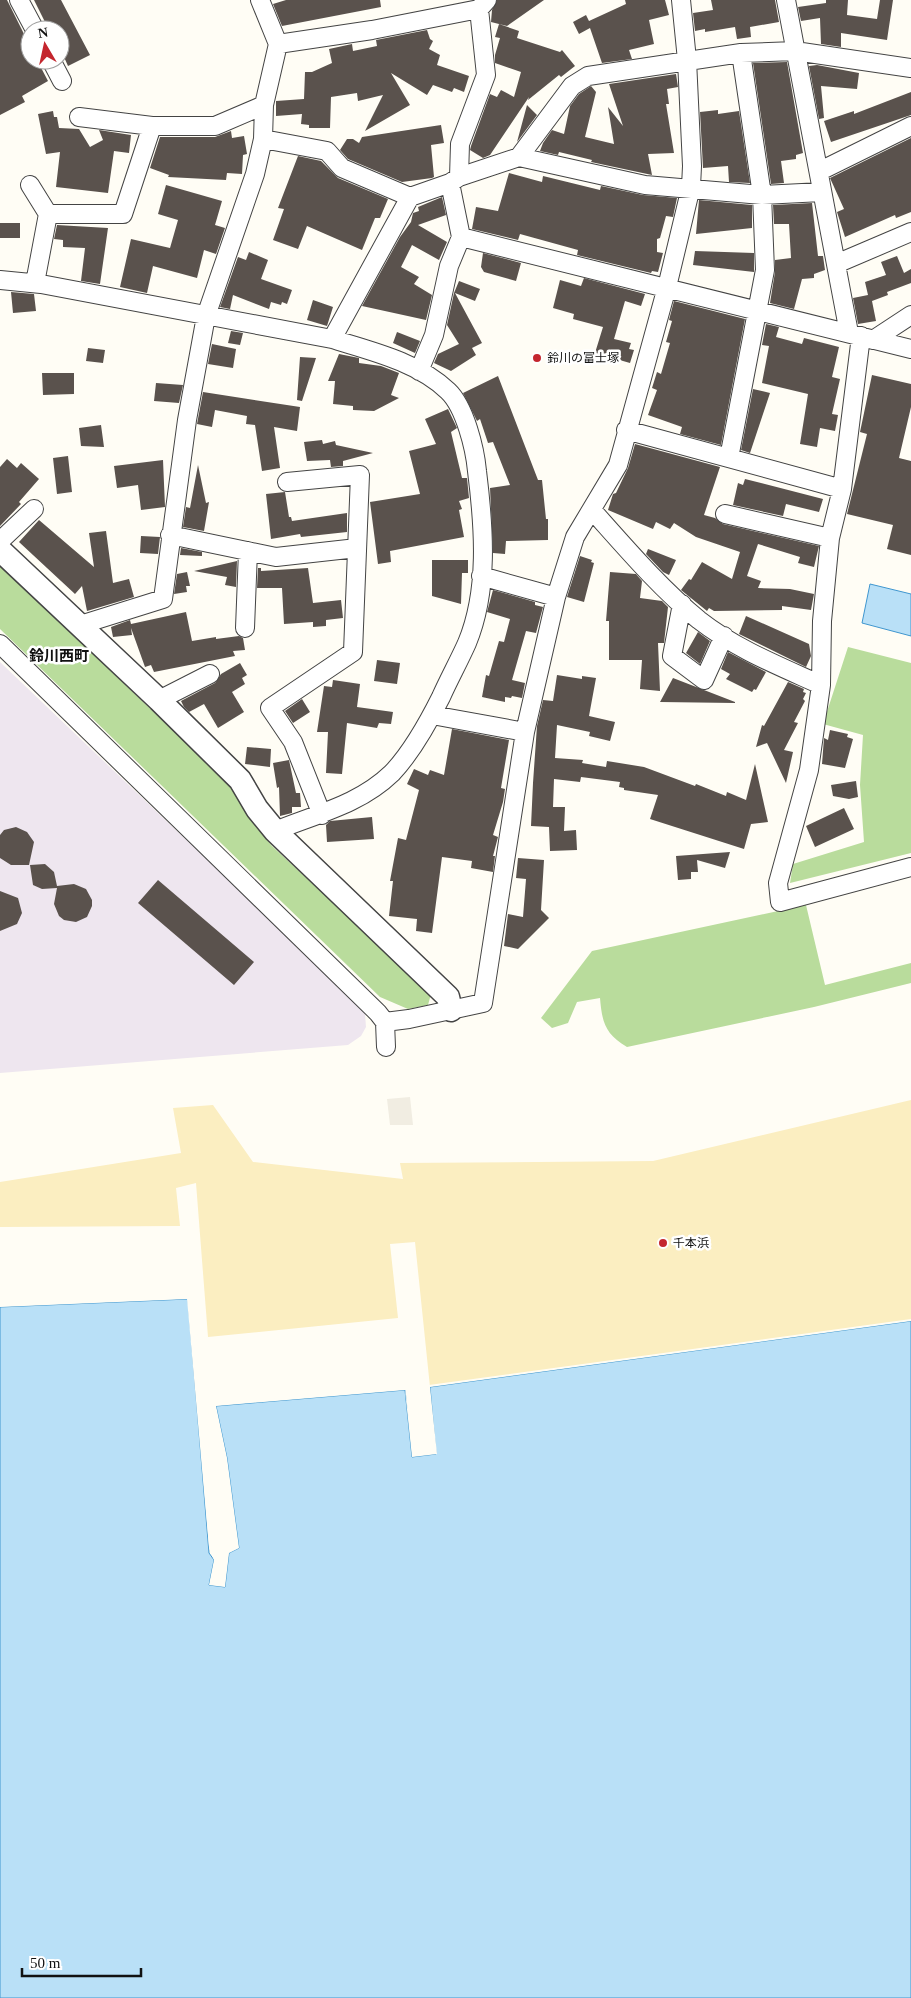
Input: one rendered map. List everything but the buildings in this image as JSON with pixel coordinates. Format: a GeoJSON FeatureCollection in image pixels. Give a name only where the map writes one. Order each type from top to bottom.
{"type":"FeatureCollection","features":[{"type":"Feature","properties":{"kind":"street"},"geometry":{"type":"LineString","coordinates":[[19,0],[30,20]]}},
{"type":"Feature","properties":{"kind":"street"},"geometry":{"type":"LineString","coordinates":[[80,625],[163,599],[170,535],[187,420],[206,316],[255,174],[263,138],[264,105],[278,44],[260,0]]}},
{"type":"Feature","properties":{"kind":"street"},"geometry":{"type":"LineString","coordinates":[[385,1022],[483,1003],[525,732],[556,597],[575,537],[618,465],[626,430],[667,288],[690,187],[692,166],[688,60],[681,0]]}},
{"type":"Feature","properties":{"kind":"street"},"geometry":{"type":"LineString","coordinates":[[786,0],[820,171],[822,192],[836,264],[861,336],[842,489],[830,538],[822,621],[821,685],[809,770],[778,883],[780,902],[911,867]]}},
{"type":"Feature","properties":{"kind":"street"},"geometry":{"type":"LineString","coordinates":[[278,44],[372,30],[483,4],[486,76],[460,144],[454,180],[460,238],[449,266],[434,335],[419,371]]}},
{"type":"Feature","properties":{"kind":"street"},"geometry":{"type":"LineString","coordinates":[[519,157],[572,86],[588,76],[741,53],[795,51],[911,68]]}},
{"type":"Feature","properties":{"kind":"street"},"geometry":{"type":"LineString","coordinates":[[729,458],[766,270],[762,194],[741,53]]}},
{"type":"Feature","properties":{"kind":"street"},"geometry":{"type":"LineString","coordinates":[[56,70],[62,81]]}},
{"type":"Feature","properties":{"kind":"street"},"geometry":{"type":"LineString","coordinates":[[79,117],[152,126],[215,126],[264,105]]}},
{"type":"Feature","properties":{"kind":"street"},"geometry":{"type":"LineString","coordinates":[[48,214],[123,214],[152,126]]}},
{"type":"Feature","properties":{"kind":"street"},"geometry":{"type":"LineString","coordinates":[[820,171],[911,126]]}},
{"type":"Feature","properties":{"kind":"street"},"geometry":{"type":"LineString","coordinates":[[263,138],[327,151],[342,168],[410,197]]}},
{"type":"Feature","properties":{"kind":"street"},"geometry":{"type":"LineString","coordinates":[[332,340],[410,197],[519,157],[645,185],[762,194],[822,192]]}},
{"type":"Feature","properties":{"kind":"street"},"geometry":{"type":"LineString","coordinates":[[30,185],[48,214],[35,283]]}},
{"type":"Feature","properties":{"kind":"street"},"geometry":{"type":"LineString","coordinates":[[836,264],[911,232]]}},
{"type":"Feature","properties":{"kind":"street"},"geometry":{"type":"LineString","coordinates":[[460,238],[759,310],[911,349]]}},
{"type":"Feature","properties":{"kind":"street"},"geometry":{"type":"LineString","coordinates":[[0,280],[35,283],[332,340],[379,354],[419,371],[449,392],[462,414],[475,453],[484,531],[481,590],[468,641],[432,715],[392,772],[368,792],[322,815],[275,831]]}},
{"type":"Feature","properties":{"kind":"street"},"geometry":{"type":"LineString","coordinates":[[861,336],[911,314]]}},
{"type":"Feature","properties":{"kind":"street"},"geometry":{"type":"LineString","coordinates":[[626,430],[842,489]]}},
{"type":"Feature","properties":{"kind":"street"},"geometry":{"type":"LineString","coordinates":[[287,482],[360,475],[353,652],[270,708],[293,742],[322,815]]}},
{"type":"Feature","properties":{"kind":"street"},"geometry":{"type":"LineString","coordinates":[[0,541],[34,509]]}},
{"type":"Feature","properties":{"kind":"street"},"geometry":{"type":"LineString","coordinates":[[592,510],[659,583],[700,620],[756,656],[821,685]]}},
{"type":"Feature","properties":{"kind":"street"},"geometry":{"type":"LineString","coordinates":[[725,514],[830,538]]}},
{"type":"Feature","properties":{"kind":"street"},"geometry":{"type":"LineString","coordinates":[[170,535],[276,557],[358,548]]}},
{"type":"Feature","properties":{"kind":"street"},"geometry":{"type":"LineString","coordinates":[[0,550],[159,700],[240,780],[257,809],[275,831],[448,996],[451,1010]]}},
{"type":"Feature","properties":{"kind":"street"},"geometry":{"type":"LineString","coordinates":[[246,628],[248,551]]}},
{"type":"Feature","properties":{"kind":"street"},"geometry":{"type":"LineString","coordinates":[[481,576],[556,597]]}},
{"type":"Feature","properties":{"kind":"street"},"geometry":{"type":"LineString","coordinates":[[682,604],[672,656],[704,680],[724,636]]}},
{"type":"Feature","properties":{"kind":"street"},"geometry":{"type":"LineString","coordinates":[[0,644],[378,1013],[385,1022],[386,1046]]}},
{"type":"Feature","properties":{"kind":"street"},"geometry":{"type":"LineString","coordinates":[[159,700],[210,674]]}},
{"type":"Feature","properties":{"kind":"street"},"geometry":{"type":"LineString","coordinates":[[432,715],[525,732]]}},
{"type":"Feature","properties":{"kind":"shaded area"},"geometry":{"type":"Polygon","coordinates":[[[0,662],[357,1003],[365,1014],[366,1027],[361,1036],[348,1045],[0,1073],[0,662]]]}},
{"type":"Feature","properties":{"kind":"shaded area"},"geometry":{"type":"Polygon","coordinates":[[[410,1097],[413,1125],[390,1125],[387,1099],[410,1097]]]}},
{"type":"Feature","properties":{"kind":"green space"},"geometry":{"type":"Polygon","coordinates":[[[0,565],[230,785],[250,819],[272,846],[431,994],[428,1005],[408,1009],[380,997],[0,629],[0,565]]]}},
{"type":"Feature","properties":{"kind":"green space"},"geometry":{"type":"Polygon","coordinates":[[[848,647],[911,663],[911,853],[790,883],[793,864],[864,842],[860,785],[863,735],[823,724],[848,647]]]}},
{"type":"Feature","properties":{"kind":"green space"},"geometry":{"type":"Polygon","coordinates":[[[806,905],[825,985],[911,963],[911,983],[814,1007],[627,1047],[614,1037],[606,1027],[600,998],[577,1002],[568,1023],[552,1028],[541,1018],[592,951],[806,905]]]}},
{"type":"Feature","properties":{"kind":"sand","name":"千本浜"},"geometry":{"type":"Polygon","coordinates":[[[911,1100],[911,1321],[430,1387],[415,1242],[390,1244],[398,1318],[208,1337],[196,1183],[176,1188],[180,1226],[0,1227],[0,1182],[181,1153],[173,1108],[213,1105],[253,1162],[403,1179],[400,1163],[653,1161],[911,1100]]]}},
{"type":"Feature","properties":{"kind":"water"},"geometry":{"type":"Polygon","coordinates":[[[870,584],[911,594],[911,636],[862,623],[870,584]]]}},
{"type":"Feature","properties":{"kind":"water"},"geometry":{"type":"Polygon","coordinates":[[[188,1299],[209,1553],[214,1560],[209,1585],[225,1587],[229,1553],[239,1548],[227,1458],[216,1406],[405,1390],[412,1457],[436,1454],[430,1387],[911,1321],[911,1998],[0,1998],[0,1307],[188,1299]]]}},
{"type":"Feature","properties":{"kind":"pier"},"geometry":{"type":"Polygon","coordinates":[[[187,1296],[190,1298],[211,1552],[217,1560],[212,1583],[223,1584],[227,1552],[236,1547],[215,1404],[405,1387],[414,1454],[434,1452],[427,1387],[429,1385],[911,1319],[911,1321],[430,1387],[437,1454],[412,1457],[405,1390],[216,1406],[227,1458],[239,1548],[229,1553],[225,1587],[209,1585],[214,1560],[209,1548],[187,1299],[0,1307],[0,1304],[187,1296]]]}},
{"type":"Feature","properties":{"kind":"place","name":"鈴川の富士塚"},"geometry":{"type":"Point","coordinates":[537,358]}},
{"type":"Feature","properties":{"kind":"place","name":"千本浜"},"geometry":{"type":"Point","coordinates":[663,1243]}},
{"type":"Feature","properties":{"kind":"district","name":"鈴川西町"},"geometry":{"type":"Point","coordinates":[59,656]}}]}
